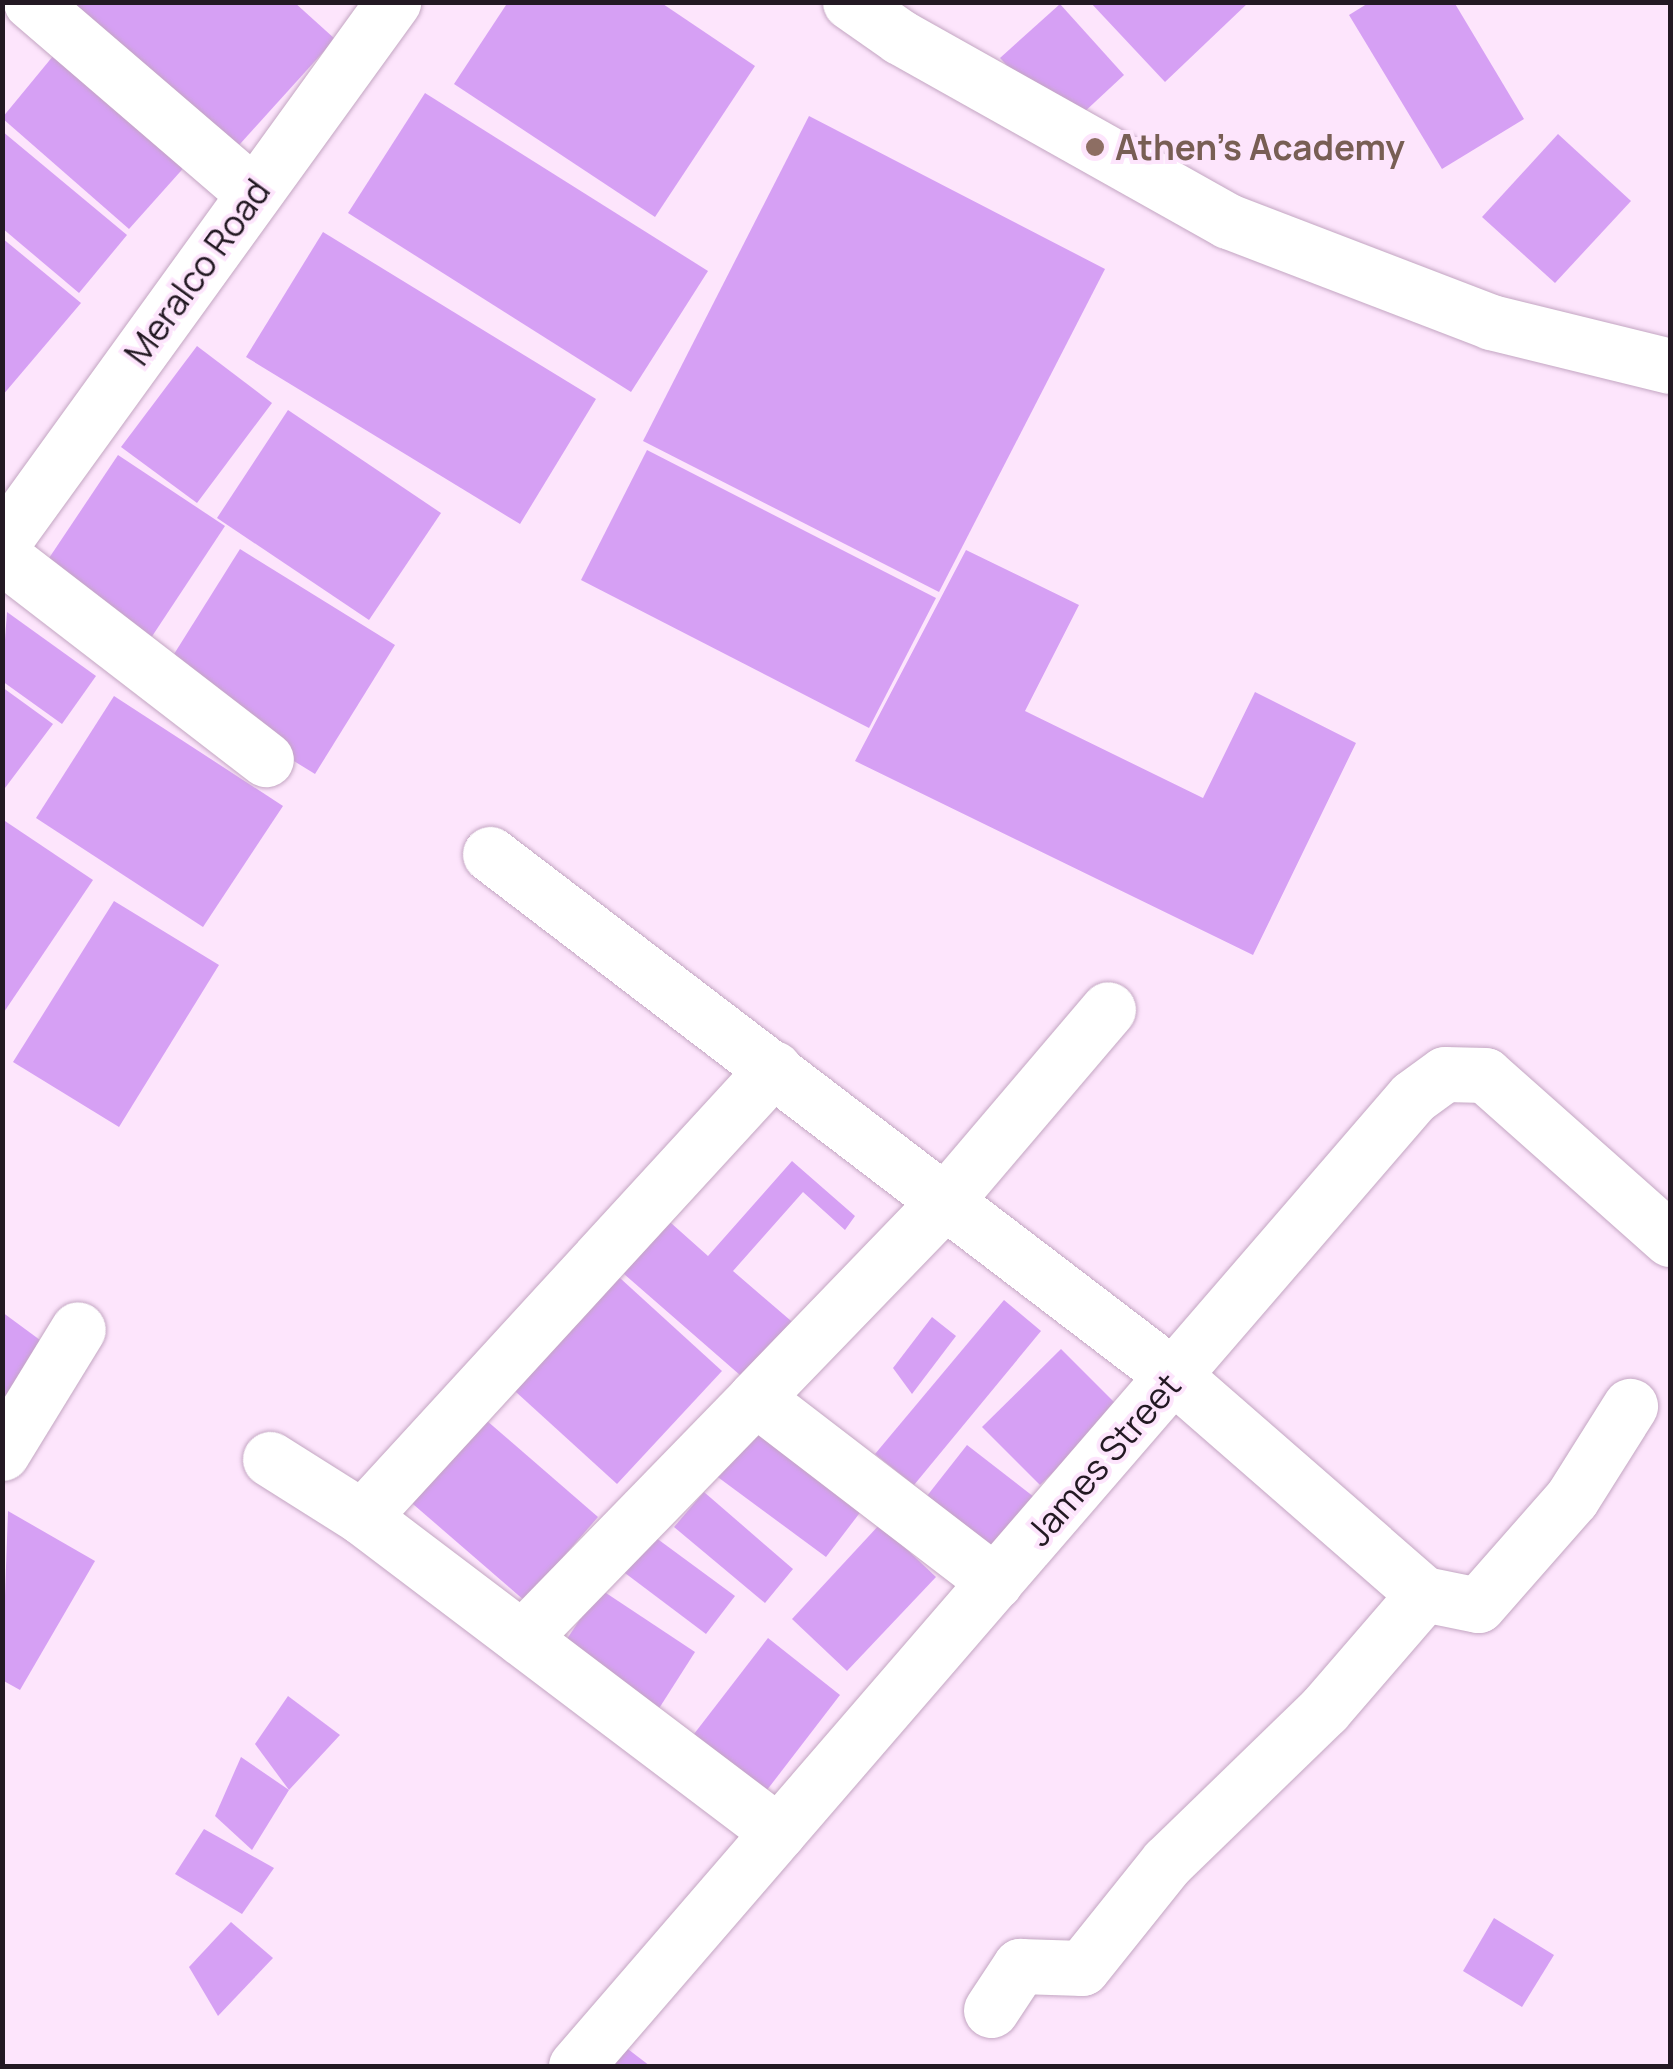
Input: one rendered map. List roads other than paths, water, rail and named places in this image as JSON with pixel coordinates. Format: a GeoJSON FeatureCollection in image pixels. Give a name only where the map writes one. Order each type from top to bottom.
{"type":"FeatureCollection","features":[{"type":"Feature","properties":{"kind":"street"},"geometry":{"type":"LineString","coordinates":[[31,2],[254,194]]}},
{"type":"Feature","properties":{"kind":"street","name":"Meralco Road"},"geometry":{"type":"LineString","coordinates":[[2,543],[393,2]]}},
{"type":"Feature","properties":{"kind":"street"},"geometry":{"type":"LineString","coordinates":[[850,2],[900,38],[1228,221],[1490,322],[1670,366]]}},
{"type":"Feature","properties":{"kind":"street"},"geometry":{"type":"LineString","coordinates":[[2,556],[266,759]]}},
{"type":"Feature","properties":{"kind":"street"},"geometry":{"type":"LineString","coordinates":[[490,854],[1175,1377],[1424,1594],[1478,1604],[1572,1498],[1630,1406]]}},
{"type":"Feature","properties":{"kind":"street"},"geometry":{"type":"LineString","coordinates":[[522,1638],[944,1202],[1108,1008]]}},
{"type":"Feature","properties":{"kind":"street"},"geometry":{"type":"LineString","coordinates":[[362,1517],[774,1068]]}},
{"type":"Feature","properties":{"kind":"street","name":"James Street"},"geometry":{"type":"LineString","coordinates":[[576,2066],[1413,1097],[1445,1074],[1485,1076],[1670,1239]]}},
{"type":"Feature","properties":{"kind":"street"},"geometry":{"type":"LineString","coordinates":[[2,1453],[78,1329]]}},
{"type":"Feature","properties":{"kind":"street"},"geometry":{"type":"LineString","coordinates":[[756,1398],[995,1582]]}},
{"type":"Feature","properties":{"kind":"street"},"geometry":{"type":"LineString","coordinates":[[270,1459],[362,1517],[778,1832]]}},
{"type":"Feature","properties":{"kind":"street"},"geometry":{"type":"LineString","coordinates":[[991,2010],[1020,1966],[1082,1968],[1166,1862],[1324,1710],[1424,1594]]}},
{"type":"Feature","properties":{"kind":"place","name":"Athen's Academy"},"geometry":{"type":"Point","coordinates":[1095,147]}}]}
